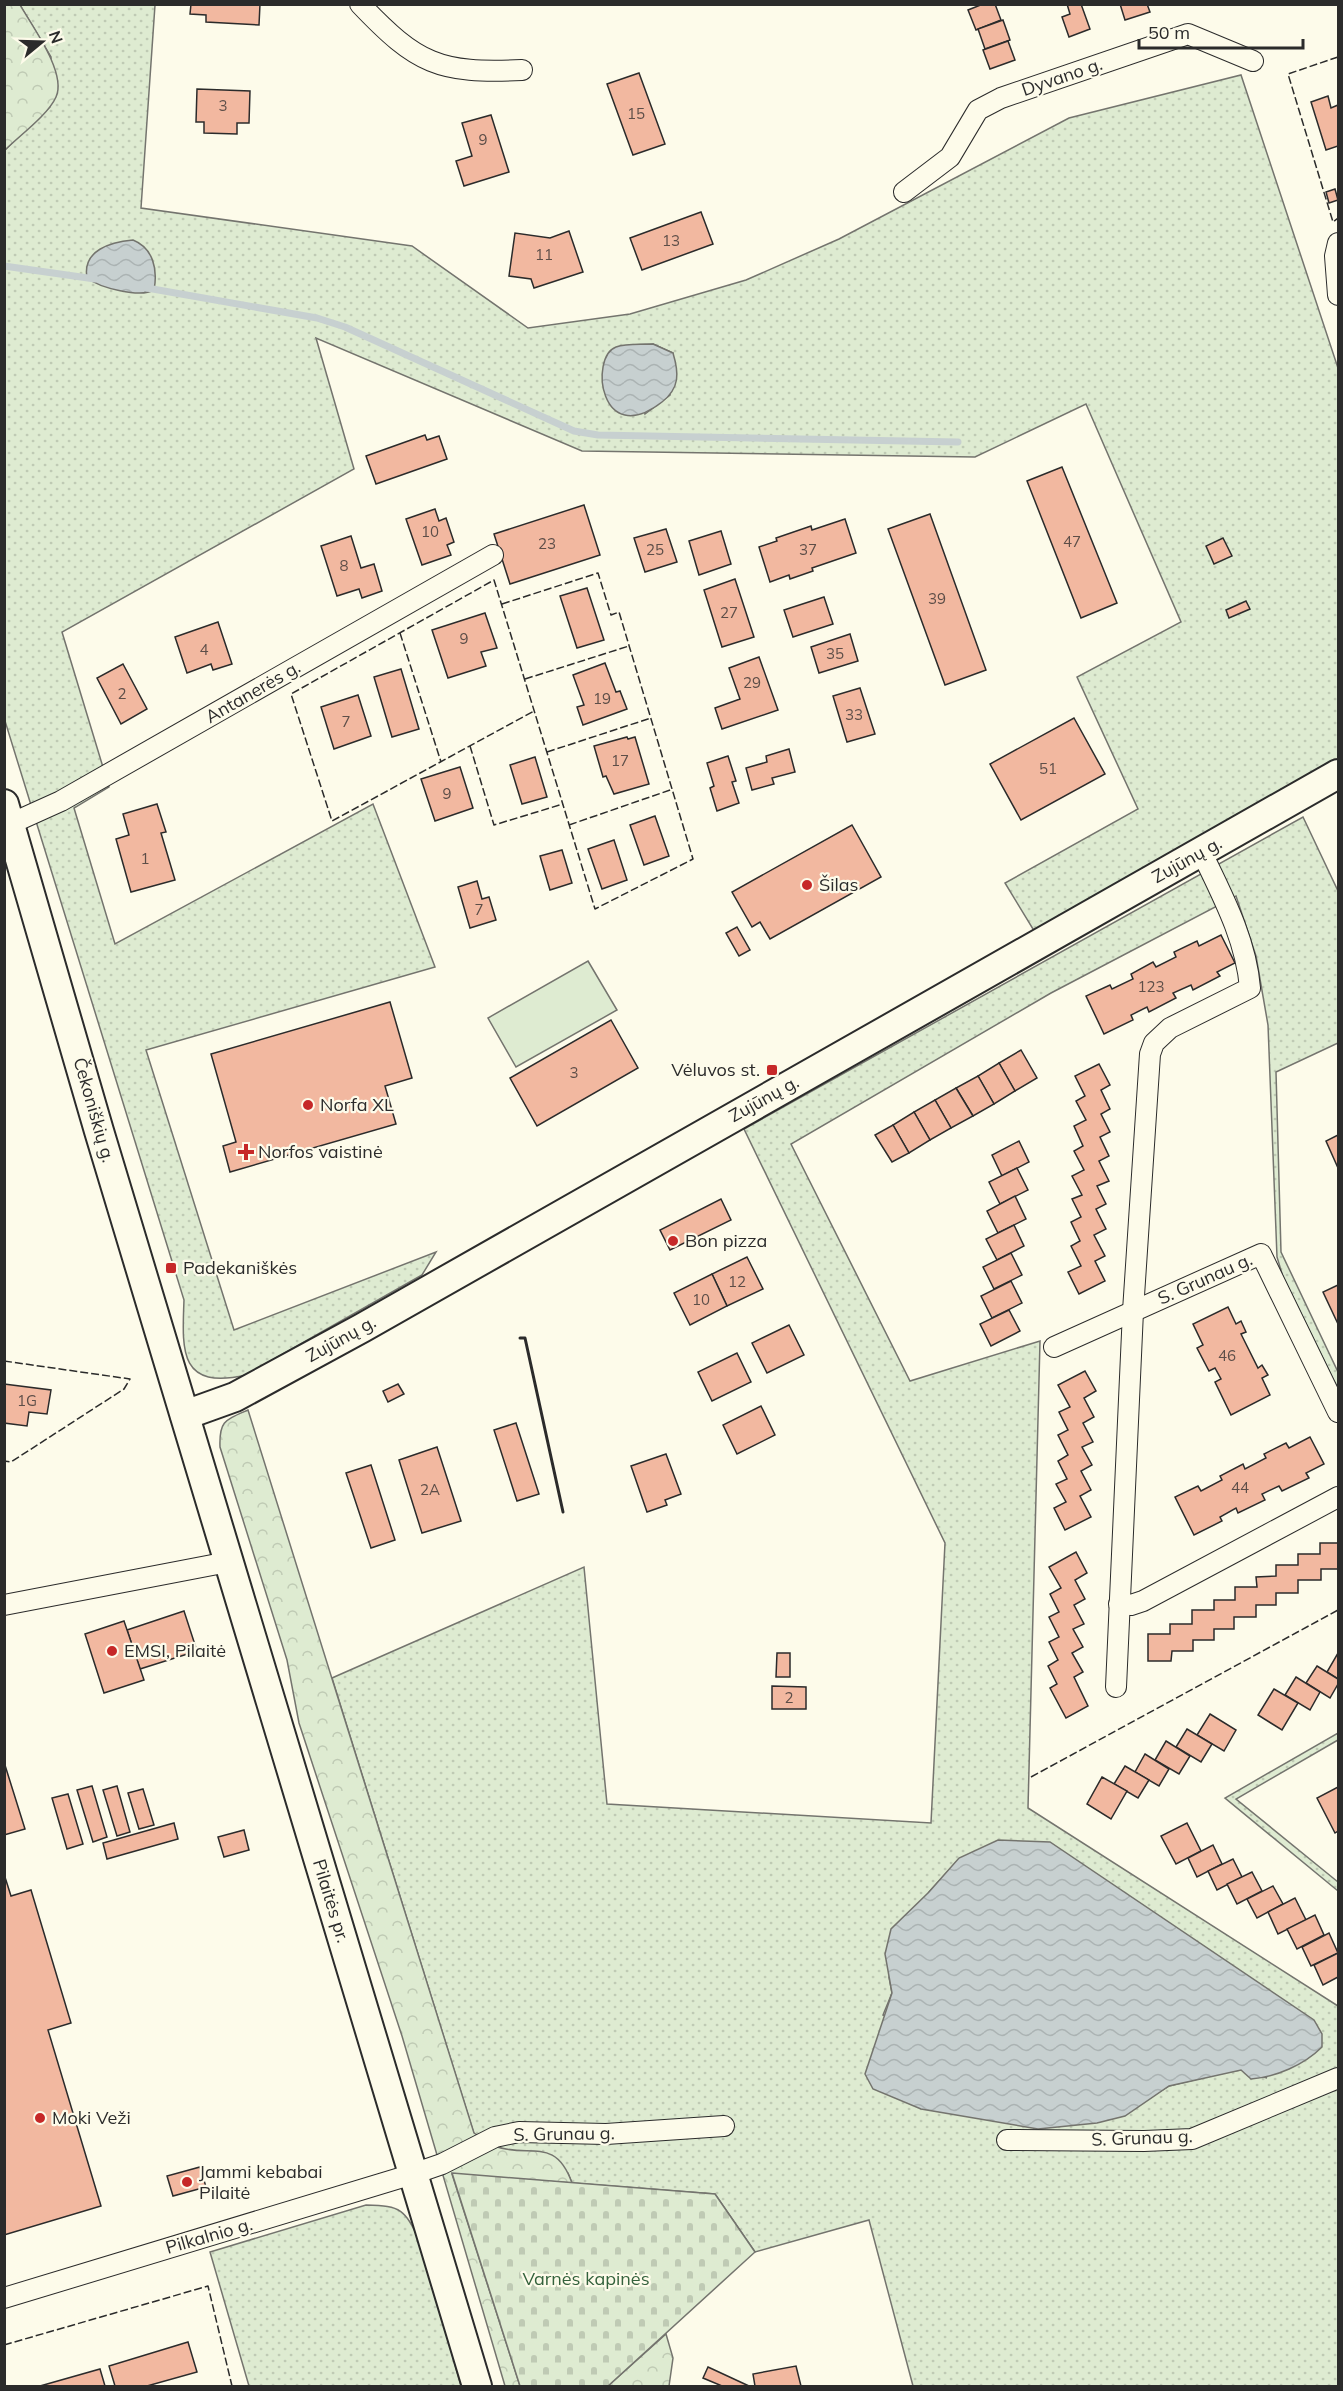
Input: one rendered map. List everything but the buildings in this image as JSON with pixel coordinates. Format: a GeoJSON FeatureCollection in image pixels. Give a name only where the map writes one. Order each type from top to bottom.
{"type":"FeatureCollection","features":[{"type":"Feature","properties":{"kind":"main road","name":"Zujūnų g."},"geometry":{"type":"LineString","coordinates":[[185,1415],[235,1397],[362,1328],[1338,774]]}},
{"type":"Feature","properties":{"kind":"main road","name":"Čekoniškių g."},"geometry":{"type":"LineString","coordinates":[[7,814],[185,1415]]}},
{"type":"Feature","properties":{"kind":"main road","name":"Pilaitės pr."},"geometry":{"type":"LineString","coordinates":[[185,1415],[477,2386]]}},
{"type":"Feature","properties":{"kind":"street"},"geometry":{"type":"LineString","coordinates":[[360,4],[388,34],[413,53],[446,68],[481,72],[522,70]]}},
{"type":"Feature","properties":{"kind":"street","name":"Dyvano g."},"geometry":{"type":"LineString","coordinates":[[904,192],[950,157],[978,110],[1001,98],[1188,34],[1252,61]]}},
{"type":"Feature","properties":{"kind":"street"},"geometry":{"type":"LineString","coordinates":[[1338,243],[1335,256],[1338,295]]}},
{"type":"Feature","properties":{"kind":"street","name":"Antanerės g."},"geometry":{"type":"LineString","coordinates":[[7,814],[61,801],[493,555]]}},
{"type":"Feature","properties":{"kind":"street"},"geometry":{"type":"LineString","coordinates":[[1116,1688],[1133,1311],[1150,1054],[1154,1043],[1170,1028],[1250,987],[1245,954],[1234,922],[1201,851]]}},
{"type":"Feature","properties":{"kind":"street","name":"S. Grunau g."},"geometry":{"type":"LineString","coordinates":[[1054,1347],[1261,1254],[1338,1412]]}},
{"type":"Feature","properties":{"kind":"street"},"geometry":{"type":"LineString","coordinates":[[1119,1604],[1131,1605],[1143,1601],[1338,1497]]}},
{"type":"Feature","properties":{"kind":"street"},"geometry":{"type":"LineString","coordinates":[[4,1605],[228,1562]]}},
{"type":"Feature","properties":{"kind":"street","name":"S. Grunau g."},"geometry":{"type":"LineString","coordinates":[[1007,2140],[1192,2139],[1338,2078]]}},
{"type":"Feature","properties":{"kind":"street","name":"S. Grunau g."},"geometry":{"type":"LineString","coordinates":[[413,2174],[442,2164],[495,2137],[519,2132],[606,2134],[724,2126]]}},
{"type":"Feature","properties":{"kind":"street","name":"Pilkalnio g."},"geometry":{"type":"LineString","coordinates":[[4,2298],[413,2174]]}},
{"type":"Feature","properties":{"kind":"green space"},"geometry":{"type":"Polygon","coordinates":[[[5,4],[20,5],[47,50],[57,75],[58,87],[56,97],[47,111],[5,150],[5,4]]]}},
{"type":"Feature","properties":{"kind":"green space"},"geometry":{"type":"Polygon","coordinates":[[[20,5],[155,5],[141,208],[412,246],[528,328],[630,314],[746,280],[839,239],[1069,118],[1241,75],[1338,368],[1338,760],[1036,934],[1005,883],[1138,809],[1077,677],[1181,622],[1086,404],[975,457],[582,451],[316,338],[354,469],[62,632],[109,787],[74,808],[115,944],[373,804],[435,967],[146,1050],[234,1330],[436,1252],[422,1275],[246,1375],[224,1378],[208,1377],[196,1371],[189,1362],[185,1350],[184,1300],[5,721],[5,150],[50,107],[51,57],[20,5]],[[653,344],[631,345],[645,414],[670,395],[673,353],[653,344]]]}},
{"type":"Feature","properties":{"kind":"green space"},"geometry":{"type":"Polygon","coordinates":[[[1303,817],[1338,891],[1338,1043],[1276,1072],[1281,1252],[1338,1372],[1338,1389],[1283,1277],[1277,1257],[1268,1025],[1256,956],[1236,896],[1051,993],[791,1144],[910,1381],[1040,1341],[1028,1808],[1338,2006],[1338,2386],[913,2386],[869,2220],[755,2252],[715,2194],[572,2183],[568,2173],[495,2146],[474,2134],[332,1678],[584,1567],[607,1804],[931,1823],[945,1543],[744,1129],[1303,817]],[[959,1859],[929,1892],[889,1977],[892,1993],[883,2015],[1149,2098],[1169,2086],[1227,2072],[1241,2070],[1267,2078],[959,1859]]]}},
{"type":"Feature","properties":{"kind":"green space"},"geometry":{"type":"Polygon","coordinates":[[[588,961],[617,1010],[516,1067],[488,1018],[588,961]]]}},
{"type":"Feature","properties":{"kind":"green space"},"geometry":{"type":"Polygon","coordinates":[[[248,1410],[474,2133],[494,2146],[549,2154],[558,2159],[572,2183],[452,2174],[520,2386],[505,2386],[402,2036],[299,1723],[287,1660],[220,1447],[222,1427],[225,1422],[248,1410]]]}},
{"type":"Feature","properties":{"kind":"green space"},"geometry":{"type":"Polygon","coordinates":[[[1338,1733],[1338,1740],[1236,1799],[1338,1882],[1338,1891],[1225,1798],[1338,1733]]]}},
{"type":"Feature","properties":{"kind":"green space","name":"Varnės kapinės"},"geometry":{"type":"Polygon","coordinates":[[[452,2173],[715,2194],[755,2252],[608,2386],[520,2386],[452,2173]]]}},
{"type":"Feature","properties":{"kind":"green space"},"geometry":{"type":"Polygon","coordinates":[[[366,2205],[395,2208],[405,2216],[415,2230],[461,2386],[249,2386],[210,2252],[366,2205]]]}},
{"type":"Feature","properties":{"kind":"green space"},"geometry":{"type":"Polygon","coordinates":[[[666,2334],[673,2358],[669,2386],[608,2386],[666,2334]]]}},
{"type":"Feature","properties":{"kind":"water"},"geometry":{"type":"Polygon","coordinates":[[[133,240],[145,248],[152,260],[155,274],[154,290],[139,293],[120,291],[87,278],[89,261],[100,249],[133,240]]]}},
{"type":"Feature","properties":{"kind":"water"},"geometry":{"type":"Polygon","coordinates":[[[653,344],[673,353],[677,374],[675,386],[662,402],[641,414],[625,415],[613,408],[606,396],[602,381],[603,367],[608,354],[620,346],[653,344]]]}},
{"type":"Feature","properties":{"kind":"water"},"geometry":{"type":"Polygon","coordinates":[[[998,1840],[1050,1842],[1314,2020],[1322,2034],[1322,2047],[1298,2065],[1270,2076],[1251,2079],[1241,2070],[1169,2086],[1125,2116],[1097,2123],[1038,2129],[921,2109],[873,2089],[865,2074],[892,1993],[885,1954],[891,1929],[929,1892],[959,1858],[998,1840]]]}},
{"type":"Feature","properties":{"kind":"waterway"},"geometry":{"type":"LineString","coordinates":[[4,266],[95,279]]}},
{"type":"Feature","properties":{"kind":"waterway"},"geometry":{"type":"LineString","coordinates":[[147,288],[317,318],[345,327],[574,431],[598,435],[958,442]]}},
{"type":"Feature","properties":{"kind":"fence"},"geometry":{"type":"LineString","coordinates":[[1338,57],[1288,74],[1333,222],[1338,218]]}},
{"type":"Feature","properties":{"kind":"fence"},"geometry":{"type":"LineString","coordinates":[[502,604],[598,573],[611,615],[619,612],[693,859],[595,909],[494,580],[291,694],[332,821],[534,711]]}},
{"type":"Feature","properties":{"kind":"fence"},"geometry":{"type":"LineString","coordinates":[[400,633],[441,762]]}},
{"type":"Feature","properties":{"kind":"fence"},"geometry":{"type":"LineString","coordinates":[[525,679],[629,646]]}},
{"type":"Feature","properties":{"kind":"fence"},"geometry":{"type":"LineString","coordinates":[[547,752],[651,718]]}},
{"type":"Feature","properties":{"kind":"fence"},"geometry":{"type":"LineString","coordinates":[[470,746],[494,825],[563,804]]}},
{"type":"Feature","properties":{"kind":"fence"},"geometry":{"type":"LineString","coordinates":[[569,825],[673,789]]}},
{"type":"Feature","properties":{"kind":"fence"},"geometry":{"type":"LineString","coordinates":[[4,1361],[130,1379],[124,1389],[11,1462],[4,1461]]}},
{"type":"Feature","properties":{"kind":"fence"},"geometry":{"type":"LineString","coordinates":[[1031,1777],[1338,1610]]}},
{"type":"Feature","properties":{"kind":"fence"},"geometry":{"type":"LineString","coordinates":[[4,2345],[208,2286],[232,2386]]}},
{"type":"Feature","properties":{"kind":"wall"},"geometry":{"type":"LineString","coordinates":[[520,1338],[525,1338],[563,1512]]}},
{"type":"Feature","properties":{"kind":"place","name":"Šilas"},"geometry":{"type":"Point","coordinates":[807,885]}},
{"type":"Feature","properties":{"kind":"place","name":"Vėluvos st."},"geometry":{"type":"Point","coordinates":[772,1070]}},
{"type":"Feature","properties":{"kind":"place","name":"Norfa XL"},"geometry":{"type":"Point","coordinates":[308,1105]}},
{"type":"Feature","properties":{"kind":"place","name":"Norfos vaistinė"},"geometry":{"type":"Point","coordinates":[246,1152]}},
{"type":"Feature","properties":{"kind":"place","name":"Bon pizza"},"geometry":{"type":"Point","coordinates":[673,1241]}},
{"type":"Feature","properties":{"kind":"place","name":"Padekaniškės"},"geometry":{"type":"Point","coordinates":[171,1268]}},
{"type":"Feature","properties":{"kind":"place","name":"EMSI, Pilaitė"},"geometry":{"type":"Point","coordinates":[112,1651]}},
{"type":"Feature","properties":{"kind":"place","name":"Moki Veži"},"geometry":{"type":"Point","coordinates":[40,2118]}},
{"type":"Feature","properties":{"kind":"place","name":"Jammi kebabai Pilaitė"},"geometry":{"type":"Point","coordinates":[187,2182]}}]}
